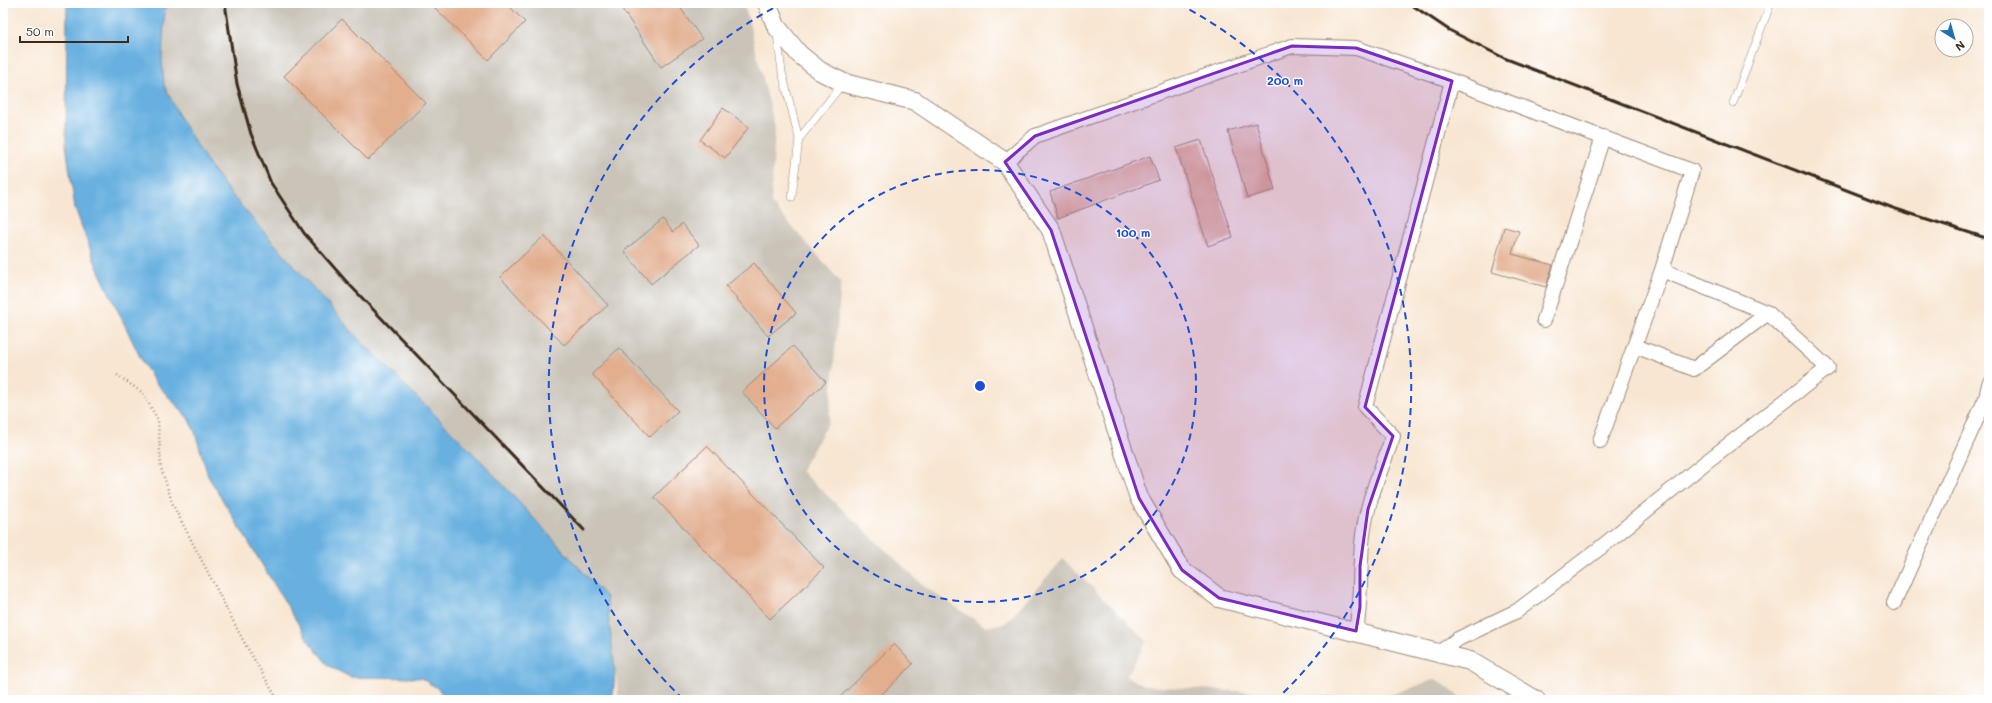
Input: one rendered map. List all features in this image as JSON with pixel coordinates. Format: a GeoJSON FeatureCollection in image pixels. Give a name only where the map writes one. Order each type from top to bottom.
{"type":"FeatureCollection","features":[{"type":"Feature","properties":{"kind":"street"},"geometry":{"type":"LineString","coordinates":[[767,3],[776,26],[799,54],[820,72],[844,83],[915,101],[1005,162],[1051,230],[1139,498],[1182,570],[1219,598],[1470,660],[1536,700]]}},
{"type":"Feature","properties":{"kind":"street"},"geometry":{"type":"LineString","coordinates":[[1005,162],[1036,136],[1292,46],[1356,48],[1452,80],[1692,171],[1662,270],[1600,441]]}},
{"type":"Feature","properties":{"kind":"street"},"geometry":{"type":"LineString","coordinates":[[1356,631],[1360,607],[1360,566],[1368,509],[1393,436],[1366,407],[1452,80]]}},
{"type":"Feature","properties":{"kind":"street"},"geometry":{"type":"LineString","coordinates":[[1544,320],[1603,137]]}},
{"type":"Feature","properties":{"kind":"street"},"geometry":{"type":"LineString","coordinates":[[1440,652],[1458,639],[1517,611],[1600,548],[1706,462],[1828,368],[1768,314],[1662,270]]}},
{"type":"Feature","properties":{"kind":"street"},"geometry":{"type":"LineString","coordinates":[[1635,346],[1694,369],[1768,314]]}},
{"type":"Feature","properties":{"kind":"street"},"geometry":{"type":"LineString","coordinates":[[1894,603],[1982,405],[1989,384]]}},
{"type":"Feature","properties":{"kind":"lane"},"geometry":{"type":"LineString","coordinates":[[1733,103],[1771,3]]}},
{"type":"Feature","properties":{"kind":"lane"},"geometry":{"type":"LineString","coordinates":[[776,26],[782,72],[799,138],[792,197]]}},
{"type":"Feature","properties":{"kind":"lane"},"geometry":{"type":"LineString","coordinates":[[799,138],[844,83]]}},
{"type":"Feature","properties":{"kind":"path"},"geometry":{"type":"LineString","coordinates":[[117,375],[143,394],[158,420],[161,468],[173,505],[245,644],[278,700]]}},
{"type":"Feature","properties":{"kind":"highlighted area"},"geometry":{"type":"Polygon","coordinates":[[[1292,46],[1356,48],[1452,81],[1365,407],[1393,436],[1368,509],[1360,566],[1360,607],[1356,631],[1219,598],[1182,570],[1139,498],[1051,230],[1005,162],[1035,136],[1292,46]]]}},
{"type":"Feature","properties":{"kind":"shaded area"},"geometry":{"type":"Polygon","coordinates":[[[165,3],[744,3],[775,127],[771,203],[841,282],[829,421],[801,471],[926,588],[986,627],[1006,623],[1063,559],[1147,641],[1126,677],[1147,686],[1340,697],[1341,700],[619,700],[606,597],[481,461],[356,336],[234,198],[209,165],[181,120],[164,85],[162,60],[165,3]]]}},
{"type":"Feature","properties":{"kind":"shaded area"},"geometry":{"type":"Polygon","coordinates":[[[1436,679],[1464,700],[1376,700],[1436,679]]]}},
{"type":"Feature","properties":{"kind":"water"},"geometry":{"type":"Polygon","coordinates":[[[67,3],[165,3],[162,60],[164,85],[181,120],[209,165],[234,198],[356,336],[481,461],[606,597],[615,670],[613,700],[448,700],[437,688],[421,678],[350,677],[329,666],[310,643],[208,476],[195,432],[188,418],[154,381],[140,357],[97,267],[75,208],[66,145],[67,3]]]}},
{"type":"Feature","properties":{"kind":"building"},"geometry":{"type":"Polygon","coordinates":[[[430,3],[506,3],[525,22],[488,60],[430,3]]]}},
{"type":"Feature","properties":{"kind":"building"},"geometry":{"type":"Polygon","coordinates":[[[618,3],[677,3],[702,39],[661,67],[618,3]]]}},
{"type":"Feature","properties":{"kind":"building"},"geometry":{"type":"Polygon","coordinates":[[[342,19],[426,103],[368,160],[284,76],[342,19]]]}},
{"type":"Feature","properties":{"kind":"building"},"geometry":{"type":"Polygon","coordinates":[[[723,108],[749,127],[725,158],[700,140],[723,108]]]}},
{"type":"Feature","properties":{"kind":"building"},"geometry":{"type":"Polygon","coordinates":[[[1256,123],[1275,190],[1247,198],[1228,131],[1256,123]]]}},
{"type":"Feature","properties":{"kind":"building"},"geometry":{"type":"Polygon","coordinates":[[[1201,140],[1233,237],[1208,246],[1176,148],[1201,140]]]}},
{"type":"Feature","properties":{"kind":"building"},"geometry":{"type":"Polygon","coordinates":[[[1150,156],[1159,180],[1058,218],[1050,192],[1150,156]]]}},
{"type":"Feature","properties":{"kind":"building"},"geometry":{"type":"Polygon","coordinates":[[[663,219],[673,232],[682,224],[699,245],[651,284],[624,251],[663,219]]]}},
{"type":"Feature","properties":{"kind":"building"},"geometry":{"type":"Polygon","coordinates":[[[1504,227],[1519,231],[1512,254],[1553,265],[1546,287],[1492,272],[1504,227]]]}},
{"type":"Feature","properties":{"kind":"building"},"geometry":{"type":"Polygon","coordinates":[[[544,236],[608,305],[564,345],[500,277],[544,236]]]}},
{"type":"Feature","properties":{"kind":"building"},"geometry":{"type":"Polygon","coordinates":[[[754,263],[796,313],[768,336],[726,286],[754,263]]]}},
{"type":"Feature","properties":{"kind":"building"},"geometry":{"type":"Polygon","coordinates":[[[793,346],[826,382],[775,428],[742,392],[793,346]]]}},
{"type":"Feature","properties":{"kind":"building"},"geometry":{"type":"Polygon","coordinates":[[[619,348],[678,411],[650,437],[592,374],[619,348]]]}},
{"type":"Feature","properties":{"kind":"building"},"geometry":{"type":"Polygon","coordinates":[[[707,446],[824,568],[770,619],[654,497],[707,446]]]}},
{"type":"Feature","properties":{"kind":"building"},"geometry":{"type":"Polygon","coordinates":[[[894,644],[913,664],[876,700],[837,700],[894,644]]]}},
{"type":"Feature","properties":{"kind":"railway"},"geometry":{"type":"LineString","coordinates":[[225,3],[237,84],[251,134],[271,183],[304,233],[345,280],[584,530]]}},
{"type":"Feature","properties":{"kind":"railway"},"geometry":{"type":"LineString","coordinates":[[1409,3],[1449,30],[1504,58],[1893,208],[1989,239]]}}]}
